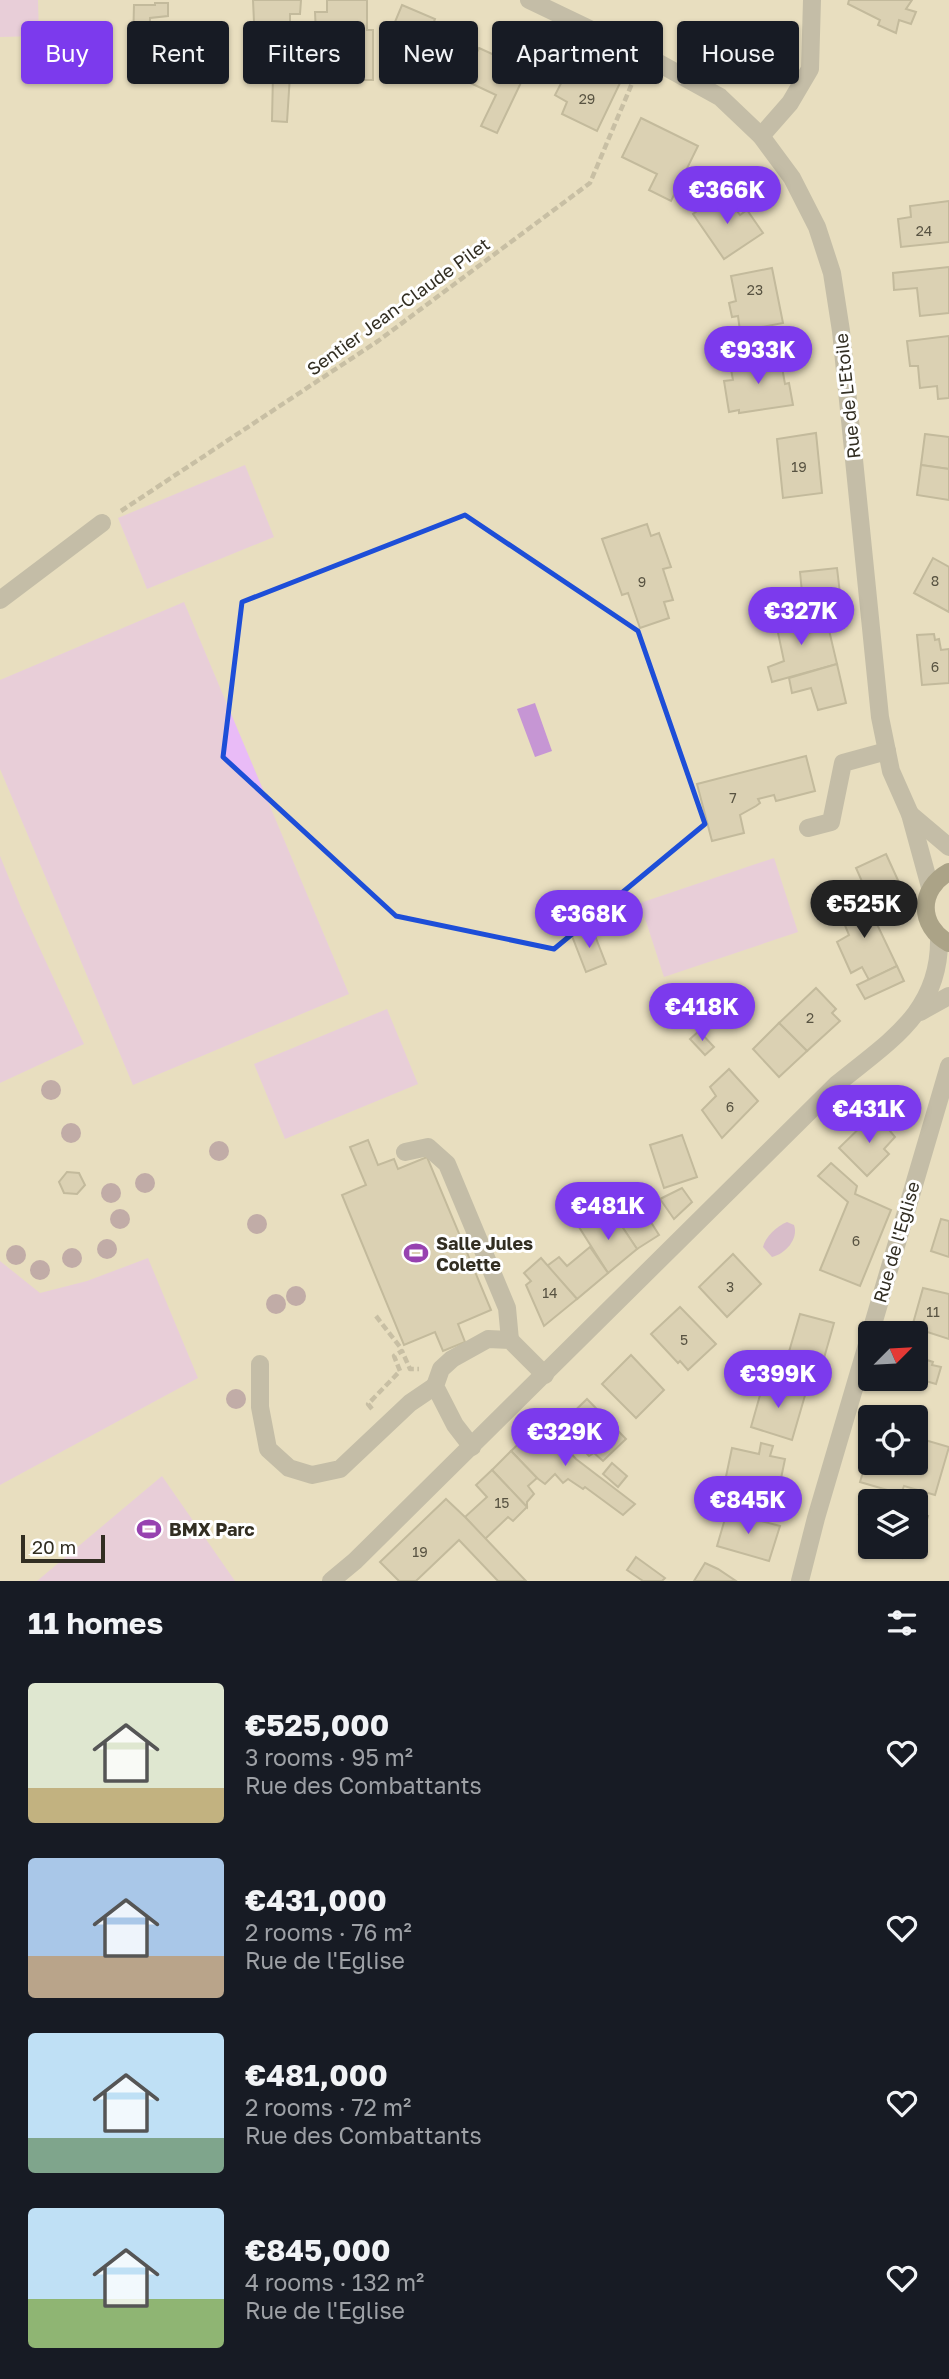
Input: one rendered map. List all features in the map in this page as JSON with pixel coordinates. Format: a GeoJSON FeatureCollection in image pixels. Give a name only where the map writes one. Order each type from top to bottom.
{"type":"FeatureCollection","features":[{"type":"Feature","properties":{"kind":"main road"},"geometry":{"type":"LineString","coordinates":[[944,940],[933,931],[925,901],[930,887],[949,872]]}},
{"type":"Feature","properties":{"kind":"street","name":"Rue de L'Etoile"},"geometry":{"type":"LineString","coordinates":[[529,0],[573,21]]}},
{"type":"Feature","properties":{"kind":"street"},"geometry":{"type":"LineString","coordinates":[[761,136],[790,103],[810,69],[812,0]]}},
{"type":"Feature","properties":{"kind":"street","name":"Rue de L'Etoile"},"geometry":{"type":"LineString","coordinates":[[663,66],[720,97],[761,136],[792,178],[817,227],[832,273],[841,331],[880,717],[891,771],[910,814],[930,887]]}},
{"type":"Feature","properties":{"kind":"street"},"geometry":{"type":"LineString","coordinates":[[0,600],[102,523]]}},
{"type":"Feature","properties":{"kind":"street"},"geometry":{"type":"LineString","coordinates":[[808,828],[831,822],[843,763],[887,751]]}},
{"type":"Feature","properties":{"kind":"street","name":"Rue de L'Etoile"},"geometry":{"type":"LineString","coordinates":[[910,814],[949,848]]}},
{"type":"Feature","properties":{"kind":"street"},"geometry":{"type":"LineString","coordinates":[[917,1014],[932,987],[944,940]]}},
{"type":"Feature","properties":{"kind":"street"},"geometry":{"type":"LineString","coordinates":[[331,1581],[472,1447],[836,1084],[892,1039],[917,1014],[949,996]]}},
{"type":"Feature","properties":{"kind":"street","name":"Rue de l'Eglise"},"geometry":{"type":"LineString","coordinates":[[800,1581],[819,1506],[949,1066]]}},
{"type":"Feature","properties":{"kind":"street"},"geometry":{"type":"LineString","coordinates":[[405,1152],[428,1147],[446,1164],[507,1308],[510,1340],[545,1375]]}},
{"type":"Feature","properties":{"kind":"street"},"geometry":{"type":"LineString","coordinates":[[260,1364],[260,1406],[268,1449],[289,1468],[312,1475],[340,1469],[438,1378],[452,1359],[488,1339],[510,1340]]}},
{"type":"Feature","properties":{"kind":"street"},"geometry":{"type":"LineString","coordinates":[[438,1378],[455,1425],[472,1447]]}},
{"type":"Feature","properties":{"kind":"path","name":"Sentier Jean-Claude Pilet"},"geometry":{"type":"LineString","coordinates":[[102,523],[379,341],[590,183],[632,84]]}},
{"type":"Feature","properties":{"kind":"path"},"geometry":{"type":"LineString","coordinates":[[376,1316],[400,1348]]}},
{"type":"Feature","properties":{"kind":"path"},"geometry":{"type":"LineString","coordinates":[[381,1402],[373,1410],[368,1404],[400,1371],[394,1356],[402,1351],[410,1369],[438,1378]]}},
{"type":"Feature","properties":{"kind":"highlighted area"},"geometry":{"type":"Polygon","coordinates":[[[465,515],[638,631],[705,824],[554,949],[396,916],[223,757],[242,602],[465,515]]]}},
{"type":"Feature","properties":{"kind":"shaded area"},"geometry":{"type":"Polygon","coordinates":[[[0,0],[38,0],[39,21],[21,21],[21,36],[0,37],[0,0]]]}},
{"type":"Feature","properties":{"kind":"shaded area"},"geometry":{"type":"Polygon","coordinates":[[[245,465],[274,537],[147,589],[118,518],[245,465]]]}},
{"type":"Feature","properties":{"kind":"shaded area"},"geometry":{"type":"Polygon","coordinates":[[[184,602],[349,994],[133,1085],[0,769],[0,680],[184,602]]]}},
{"type":"Feature","properties":{"kind":"shaded area"},"geometry":{"type":"Polygon","coordinates":[[[535,703],[552,751],[535,757],[517,709],[535,703]]]}},
{"type":"Feature","properties":{"kind":"shaded area"},"geometry":{"type":"Polygon","coordinates":[[[0,856],[84,1044],[0,1083],[0,856]]]}},
{"type":"Feature","properties":{"kind":"shaded area"},"geometry":{"type":"Polygon","coordinates":[[[774,858],[798,932],[664,977],[640,903],[774,858]]]}},
{"type":"Feature","properties":{"kind":"shaded area"},"geometry":{"type":"Polygon","coordinates":[[[387,1009],[418,1084],[285,1139],[254,1064],[387,1009]]]}},
{"type":"Feature","properties":{"kind":"shaded area"},"geometry":{"type":"Polygon","coordinates":[[[787,1222],[794,1225],[793,1240],[786,1249],[772,1257],[763,1247],[764,1243],[772,1232],[787,1222]]]}},
{"type":"Feature","properties":{"kind":"shaded area"},"geometry":{"type":"Polygon","coordinates":[[[148,1258],[198,1378],[0,1485],[0,1261],[40,1293],[87,1281],[148,1258]]]}},
{"type":"Feature","properties":{"kind":"shaded area","name":"BMX Parc"},"geometry":{"type":"Polygon","coordinates":[[[162,1476],[235,1581],[37,1581],[162,1476]]]}},
{"type":"Feature","properties":{"kind":"building"},"geometry":{"type":"Polygon","coordinates":[[[253,0],[301,0],[300,14],[290,14],[290,21],[254,21],[253,0]]]}},
{"type":"Feature","properties":{"kind":"building"},"geometry":{"type":"Polygon","coordinates":[[[327,0],[367,0],[367,30],[373,30],[373,80],[365,80],[365,21],[315,21],[315,12],[327,12],[327,0]]]}},
{"type":"Feature","properties":{"kind":"building"},"geometry":{"type":"Polygon","coordinates":[[[849,0],[912,0],[906,9],[916,12],[911,24],[899,20],[896,33],[878,25],[880,20],[848,4],[849,0]]]}},
{"type":"Feature","properties":{"kind":"building"},"geometry":{"type":"Polygon","coordinates":[[[168,3],[168,16],[150,18],[150,21],[134,21],[134,5],[168,3]]]}},
{"type":"Feature","properties":{"kind":"building"},"geometry":{"type":"Polygon","coordinates":[[[402,5],[435,19],[434,21],[395,21],[402,5]]]}},
{"type":"Feature","properties":{"kind":"building"},"geometry":{"type":"Polygon","coordinates":[[[479,48],[492,54],[492,84],[520,84],[497,133],[481,126],[496,95],[473,84],[478,84],[479,48]]]}},
{"type":"Feature","properties":{"kind":"building"},"geometry":{"type":"Polygon","coordinates":[[[273,84],[289,84],[287,122],[272,121],[273,84]]]}},
{"type":"Feature","properties":{"kind":"building"},"geometry":{"type":"Polygon","coordinates":[[[561,84],[620,84],[597,131],[562,114],[567,102],[555,95],[561,84]]]}},
{"type":"Feature","properties":{"kind":"building"},"geometry":{"type":"Polygon","coordinates":[[[641,118],[698,146],[671,201],[649,190],[657,174],[622,157],[641,118]]]}},
{"type":"Feature","properties":{"kind":"building"},"geometry":{"type":"Polygon","coordinates":[[[724,192],[740,215],[747,210],[763,233],[724,259],[693,214],[724,192]]]}},
{"type":"Feature","properties":{"kind":"building"},"geometry":{"type":"Polygon","coordinates":[[[949,201],[949,242],[901,247],[898,219],[911,217],[910,206],[949,201]]]}},
{"type":"Feature","properties":{"kind":"building"},"geometry":{"type":"Polygon","coordinates":[[[949,267],[949,313],[920,316],[917,288],[894,290],[893,273],[949,267]]]}},
{"type":"Feature","properties":{"kind":"building"},"geometry":{"type":"Polygon","coordinates":[[[772,268],[783,323],[740,331],[738,316],[732,317],[729,303],[736,301],[731,276],[772,268]]]}},
{"type":"Feature","properties":{"kind":"building"},"geometry":{"type":"Polygon","coordinates":[[[949,336],[949,398],[938,399],[937,386],[920,388],[918,366],[910,366],[907,341],[949,336]]]}},
{"type":"Feature","properties":{"kind":"building"},"geometry":{"type":"Polygon","coordinates":[[[780,356],[785,384],[789,383],[793,405],[729,412],[724,381],[733,380],[730,364],[780,356]]]}},
{"type":"Feature","properties":{"kind":"building"},"geometry":{"type":"Polygon","coordinates":[[[816,433],[822,493],[783,498],[777,439],[816,433]]]}},
{"type":"Feature","properties":{"kind":"building"},"geometry":{"type":"Polygon","coordinates":[[[925,434],[949,437],[949,469],[921,465],[925,434]]]}},
{"type":"Feature","properties":{"kind":"building"},"geometry":{"type":"Polygon","coordinates":[[[921,465],[949,469],[949,500],[917,495],[921,465]]]}},
{"type":"Feature","properties":{"kind":"building"},"geometry":{"type":"Polygon","coordinates":[[[647,524],[651,536],[659,533],[671,567],[663,569],[673,600],[664,602],[669,618],[640,628],[628,593],[622,595],[602,539],[647,524]]]}},
{"type":"Feature","properties":{"kind":"building"},"geometry":{"type":"Polygon","coordinates":[[[933,558],[949,567],[949,612],[914,593],[933,558]]]}},
{"type":"Feature","properties":{"kind":"building"},"geometry":{"type":"Polygon","coordinates":[[[837,568],[844,628],[806,633],[800,572],[837,568]]]}},
{"type":"Feature","properties":{"kind":"building"},"geometry":{"type":"Polygon","coordinates":[[[803,608],[806,633],[829,630],[837,664],[772,682],[768,667],[784,661],[774,614],[803,608]]]}},
{"type":"Feature","properties":{"kind":"building"},"geometry":{"type":"Polygon","coordinates":[[[934,634],[935,640],[939,639],[941,650],[949,649],[949,683],[922,685],[917,635],[934,634]]]}},
{"type":"Feature","properties":{"kind":"building"},"geometry":{"type":"Polygon","coordinates":[[[837,664],[846,703],[818,710],[811,688],[792,693],[789,678],[837,664]]]}},
{"type":"Feature","properties":{"kind":"building"},"geometry":{"type":"Polygon","coordinates":[[[806,756],[815,791],[776,801],[774,795],[758,799],[760,803],[740,815],[744,833],[712,841],[697,784],[806,756]]]}},
{"type":"Feature","properties":{"kind":"building"},"geometry":{"type":"Polygon","coordinates":[[[886,854],[907,900],[876,913],[856,868],[886,854]]]}},
{"type":"Feature","properties":{"kind":"building"},"geometry":{"type":"Polygon","coordinates":[[[863,895],[897,966],[869,980],[862,967],[851,973],[837,942],[849,935],[837,906],[863,895]]]}},
{"type":"Feature","properties":{"kind":"building"},"geometry":{"type":"Polygon","coordinates":[[[592,928],[606,964],[586,972],[572,936],[592,928]]]}},
{"type":"Feature","properties":{"kind":"building"},"geometry":{"type":"Polygon","coordinates":[[[897,966],[904,981],[865,999],[857,985],[897,966]]]}},
{"type":"Feature","properties":{"kind":"building"},"geometry":{"type":"Polygon","coordinates":[[[816,988],[836,1009],[832,1013],[840,1021],[807,1051],[779,1023],[816,988]]]}},
{"type":"Feature","properties":{"kind":"building"},"geometry":{"type":"Polygon","coordinates":[[[779,1023],[807,1051],[779,1077],[753,1049],[779,1023]]]}},
{"type":"Feature","properties":{"kind":"building"},"geometry":{"type":"Polygon","coordinates":[[[699,1031],[714,1047],[705,1055],[690,1039],[699,1031]]]}},
{"type":"Feature","properties":{"kind":"building"},"geometry":{"type":"Polygon","coordinates":[[[729,1069],[758,1101],[722,1138],[702,1110],[716,1096],[710,1087],[729,1069]]]}},
{"type":"Feature","properties":{"kind":"building"},"geometry":{"type":"Polygon","coordinates":[[[891,1097],[903,1109],[888,1124],[876,1113],[891,1097]]]}},
{"type":"Feature","properties":{"kind":"building"},"geometry":{"type":"Polygon","coordinates":[[[875,1113],[895,1137],[884,1149],[889,1154],[867,1176],[839,1148],[875,1113]]]}},
{"type":"Feature","properties":{"kind":"building"},"geometry":{"type":"Polygon","coordinates":[[[682,1135],[697,1177],[664,1188],[650,1145],[682,1135]]]}},
{"type":"Feature","properties":{"kind":"building","name":"Salle Jules Colette"},"geometry":{"type":"Polygon","coordinates":[[[368,1140],[378,1165],[394,1159],[398,1169],[427,1157],[491,1310],[458,1324],[465,1342],[443,1351],[435,1332],[404,1345],[342,1195],[366,1185],[350,1147],[368,1140]]]}},
{"type":"Feature","properties":{"kind":"building"},"geometry":{"type":"Polygon","coordinates":[[[831,1163],[857,1186],[855,1194],[891,1210],[860,1286],[820,1270],[848,1202],[818,1176],[831,1163]]]}},
{"type":"Feature","properties":{"kind":"building"},"geometry":{"type":"Polygon","coordinates":[[[67,1172],[79,1173],[85,1185],[77,1194],[64,1193],[59,1182],[67,1172]]]}},
{"type":"Feature","properties":{"kind":"building"},"geometry":{"type":"Polygon","coordinates":[[[682,1188],[692,1202],[674,1219],[660,1199],[682,1188]]]}},
{"type":"Feature","properties":{"kind":"building"},"geometry":{"type":"Polygon","coordinates":[[[637,1200],[659,1235],[637,1249],[615,1216],[637,1200]]]}},
{"type":"Feature","properties":{"kind":"building"},"geometry":{"type":"Polygon","coordinates":[[[597,1216],[601,1224],[615,1216],[637,1249],[608,1273],[579,1227],[597,1216]]]}},
{"type":"Feature","properties":{"kind":"building"},"geometry":{"type":"Polygon","coordinates":[[[941,1219],[949,1221],[949,1257],[931,1251],[941,1219]]]}},
{"type":"Feature","properties":{"kind":"building"},"geometry":{"type":"Polygon","coordinates":[[[590,1247],[608,1273],[577,1299],[547,1266],[559,1257],[567,1266],[590,1247]]]}},
{"type":"Feature","properties":{"kind":"building"},"geometry":{"type":"Polygon","coordinates":[[[733,1254],[761,1284],[727,1317],[699,1287],[733,1254]]]}},
{"type":"Feature","properties":{"kind":"building"},"geometry":{"type":"Polygon","coordinates":[[[541,1258],[577,1299],[544,1326],[526,1285],[531,1281],[524,1273],[541,1258]]]}},
{"type":"Feature","properties":{"kind":"building"},"geometry":{"type":"Polygon","coordinates":[[[923,1288],[949,1294],[949,1339],[928,1332],[928,1321],[914,1321],[923,1288]]]}},
{"type":"Feature","properties":{"kind":"building"},"geometry":{"type":"Polygon","coordinates":[[[680,1307],[716,1344],[688,1370],[651,1334],[680,1307]]]}},
{"type":"Feature","properties":{"kind":"building"},"geometry":{"type":"Polygon","coordinates":[[[800,1314],[834,1323],[822,1365],[788,1355],[800,1314]]]}},
{"type":"Feature","properties":{"kind":"building"},"geometry":{"type":"Polygon","coordinates":[[[631,1355],[664,1390],[636,1418],[602,1384],[631,1355]]]}},
{"type":"Feature","properties":{"kind":"building"},"geometry":{"type":"Polygon","coordinates":[[[928,1360],[933,1362],[932,1365],[941,1367],[936,1384],[928,1382],[928,1360]]]}},
{"type":"Feature","properties":{"kind":"building"},"geometry":{"type":"Polygon","coordinates":[[[764,1381],[806,1392],[792,1440],[751,1427],[764,1381]]]}},
{"type":"Feature","properties":{"kind":"building"},"geometry":{"type":"Polygon","coordinates":[[[587,1399],[626,1439],[603,1461],[594,1453],[589,1456],[560,1425],[587,1399]]]}},
{"type":"Feature","properties":{"kind":"building"},"geometry":{"type":"Polygon","coordinates":[[[548,1428],[576,1459],[635,1504],[623,1515],[585,1487],[583,1489],[568,1479],[563,1483],[555,1474],[545,1484],[537,1478],[511,1451],[531,1432],[538,1439],[548,1428]]]}},
{"type":"Feature","properties":{"kind":"building"},"geometry":{"type":"Polygon","coordinates":[[[928,1441],[949,1447],[935,1495],[928,1493],[928,1489],[904,1486],[903,1489],[884,1489],[860,1482],[862,1475],[928,1475],[928,1441]]]}},
{"type":"Feature","properties":{"kind":"building"},"geometry":{"type":"Polygon","coordinates":[[[761,1443],[773,1446],[770,1456],[785,1459],[777,1498],[724,1486],[732,1448],[759,1454],[761,1443]]]}},
{"type":"Feature","properties":{"kind":"building"},"geometry":{"type":"Polygon","coordinates":[[[511,1451],[537,1478],[528,1486],[534,1494],[527,1502],[527,1507],[492,1470],[511,1451]]]}},
{"type":"Feature","properties":{"kind":"building"},"geometry":{"type":"Polygon","coordinates":[[[612,1463],[627,1476],[618,1487],[603,1474],[612,1463]]]}},
{"type":"Feature","properties":{"kind":"building"},"geometry":{"type":"Polygon","coordinates":[[[492,1470],[527,1507],[513,1521],[508,1517],[485,1539],[465,1517],[487,1497],[476,1485],[492,1470]]]}},
{"type":"Feature","properties":{"kind":"building"},"geometry":{"type":"Polygon","coordinates":[[[446,1499],[526,1581],[498,1581],[459,1540],[416,1581],[399,1581],[380,1562],[446,1499]]]}},
{"type":"Feature","properties":{"kind":"building"},"geometry":{"type":"Polygon","coordinates":[[[727,1512],[780,1526],[769,1561],[717,1546],[727,1512]]]}},
{"type":"Feature","properties":{"kind":"building"},"geometry":{"type":"Polygon","coordinates":[[[636,1557],[665,1578],[662,1581],[643,1581],[627,1570],[636,1557]]]}},
{"type":"Feature","properties":{"kind":"building"},"geometry":{"type":"Polygon","coordinates":[[[705,1563],[718,1569],[736,1581],[694,1581],[705,1563]]]}},
{"type":"Feature","properties":{"kind":"place","name":"Salle Jules Colette"},"geometry":{"type":"Point","coordinates":[416,1253]}},
{"type":"Feature","properties":{"kind":"place","name":"BMX Parc"},"geometry":{"type":"Point","coordinates":[149,1529]}}]}
